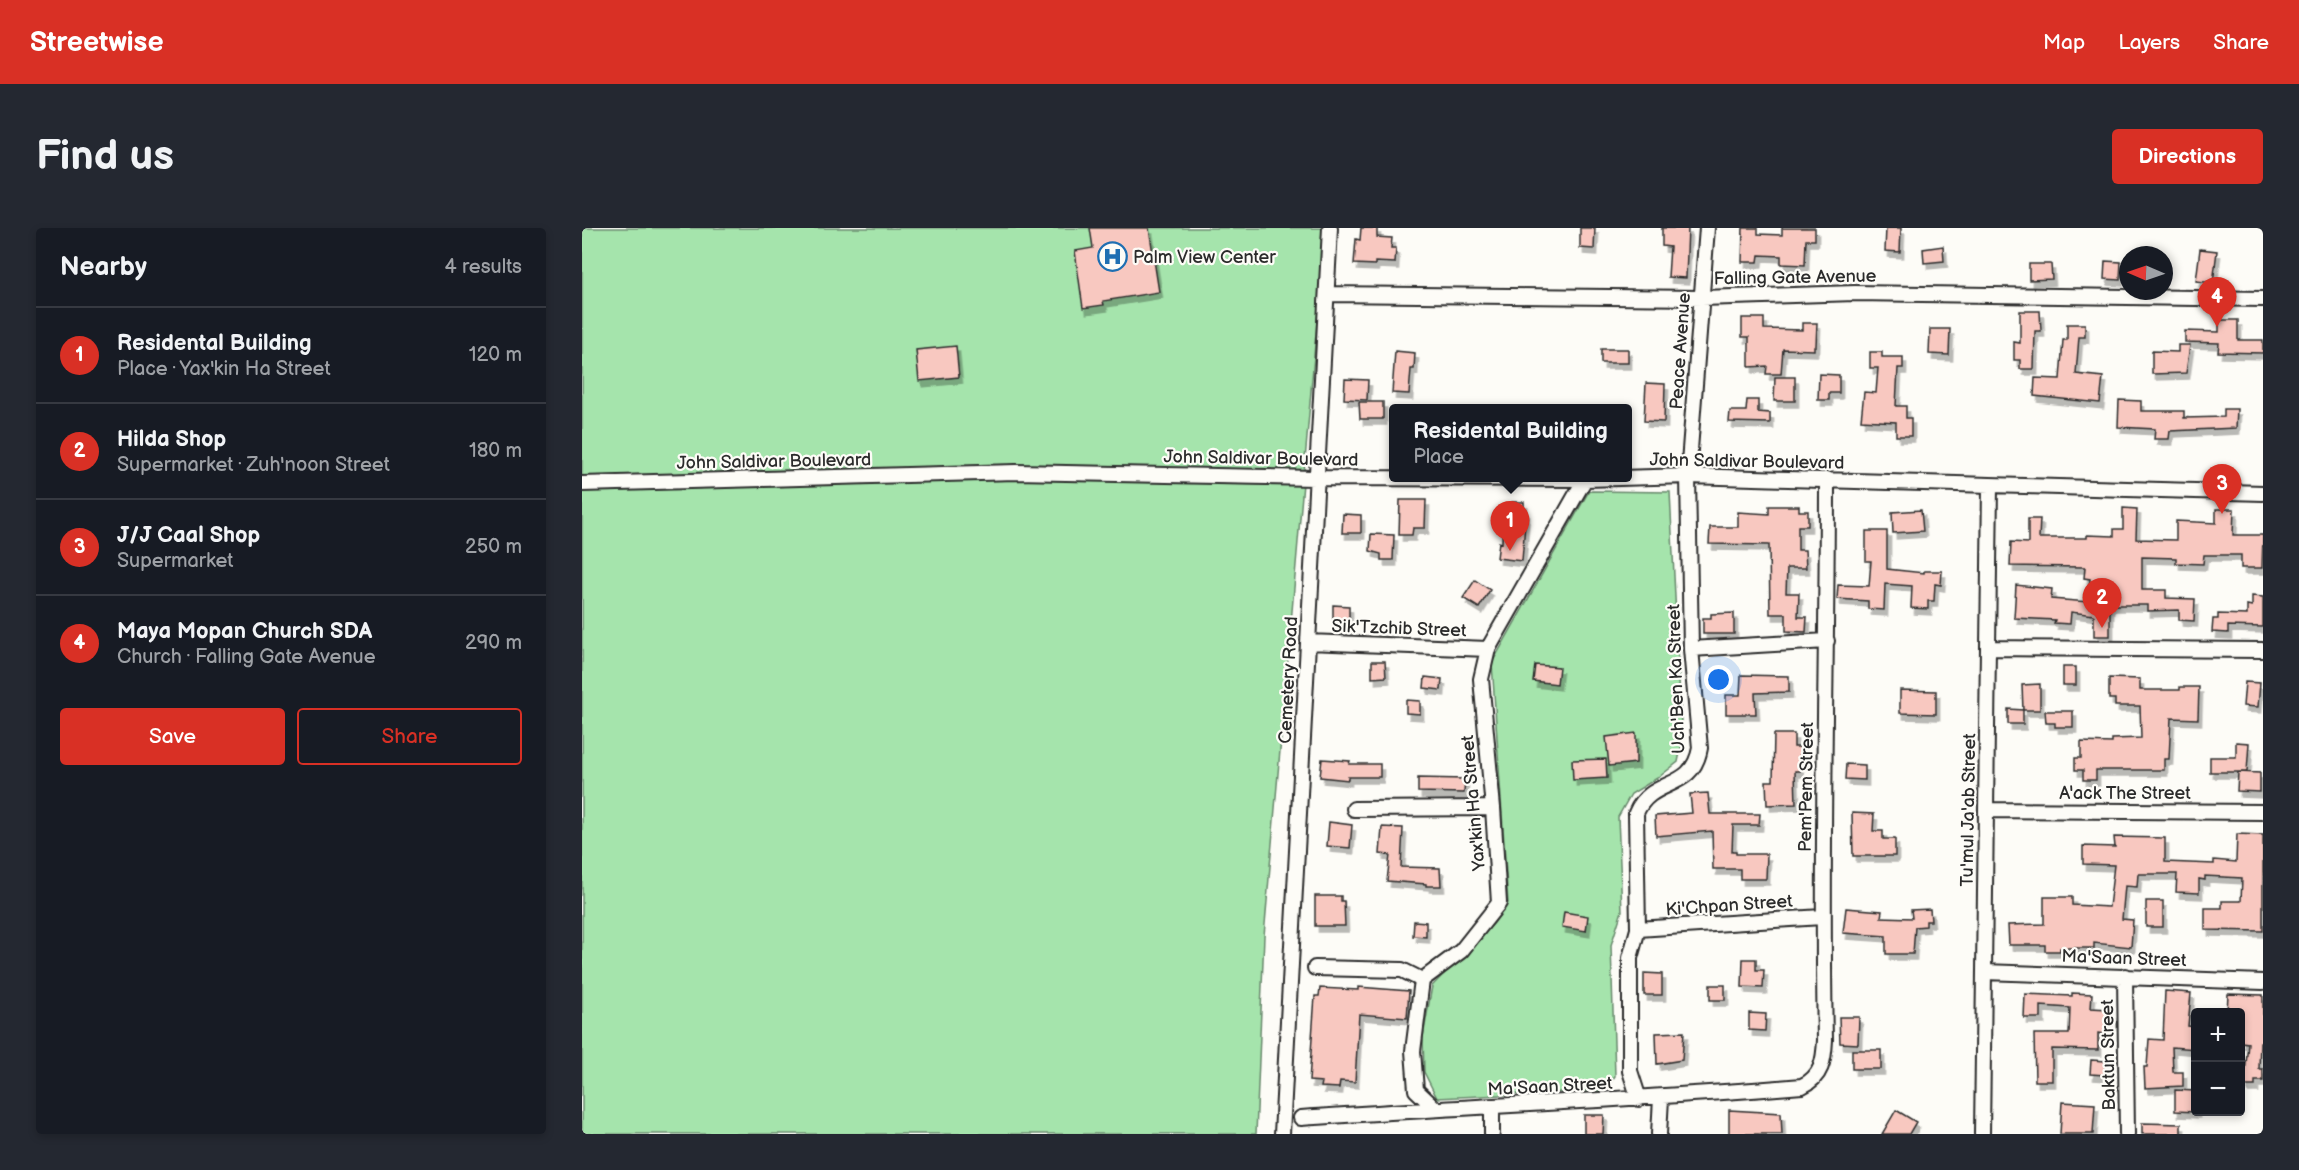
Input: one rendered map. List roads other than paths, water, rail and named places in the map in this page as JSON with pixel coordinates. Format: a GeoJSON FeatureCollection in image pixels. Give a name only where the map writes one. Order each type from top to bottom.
{"type":"FeatureCollection","features":[{"type":"Feature","properties":{"kind":"street","name":"Cemetery Road"},"geometry":{"type":"LineString","coordinates":[[1282,1134],[1330,228]]}},
{"type":"Feature","properties":{"kind":"street","name":"Peace Avenue"},"geometry":{"type":"LineString","coordinates":[[1688,476],[1707,228]]}},
{"type":"Feature","properties":{"kind":"street","name":"Falling Gate Avenue"},"geometry":{"type":"LineString","coordinates":[[1327,294],[1702,298],[1855,293],[2263,299]]}},
{"type":"Feature","properties":{"kind":"street","name":"John Saldivar Boulevard"},"geometry":{"type":"LineString","coordinates":[[582,484],[1016,472],[1389,478]]}},
{"type":"Feature","properties":{"kind":"street","name":"John Saldivar Boulevard"},"geometry":{"type":"LineString","coordinates":[[1632,478],[1688,476],[1827,479],[2263,493]]}},
{"type":"Feature","properties":{"kind":"street","name":"Uch'Ben Ka Street"},"geometry":{"type":"LineString","coordinates":[[1639,1099],[1630,1071],[1630,958],[1638,929],[1636,813],[1645,798],[1686,776],[1698,761],[1700,748],[1691,649],[1688,476]]}},
{"type":"Feature","properties":{"kind":"street","name":"Pem'Pem Street"},"geometry":{"type":"LineString","coordinates":[[1802,1086],[1811,1082],[1819,1073],[1824,1059],[1822,917],[1827,641],[1827,479]]}},
{"type":"Feature","properties":{"kind":"street","name":"Yax'kin Ha Street"},"geometry":{"type":"LineString","coordinates":[[1422,980],[1461,951],[1499,903],[1481,679],[1488,649],[1584,482]]}},
{"type":"Feature","properties":{"kind":"street","name":"Tu'mul Ja'ab Street"},"geometry":{"type":"LineString","coordinates":[[1983,1134],[1990,486]]}},
{"type":"Feature","properties":{"kind":"street"},"geometry":{"type":"LineString","coordinates":[[1691,649],[1827,641]]}},
{"type":"Feature","properties":{"kind":"street","name":"Sik'Tzchib Street"},"geometry":{"type":"LineString","coordinates":[[1308,642],[1488,649]]}},
{"type":"Feature","properties":{"kind":"street"},"geometry":{"type":"LineString","coordinates":[[1988,648],[2263,650]]}},
{"type":"Feature","properties":{"kind":"street"},"geometry":{"type":"LineString","coordinates":[[1354,809],[1493,808]]}},
{"type":"Feature","properties":{"kind":"street","name":"A'ack The Street"},"geometry":{"type":"LineString","coordinates":[[1987,810],[2263,812]]}},
{"type":"Feature","properties":{"kind":"street","name":"Ki'Chpan Street"},"geometry":{"type":"LineString","coordinates":[[1638,929],[1822,917]]}},
{"type":"Feature","properties":{"kind":"street"},"geometry":{"type":"LineString","coordinates":[[1315,968],[1402,970],[1422,980],[1413,1051],[1416,1090],[1435,1108]]}},
{"type":"Feature","properties":{"kind":"street","name":"Ma'Saan Street"},"geometry":{"type":"LineString","coordinates":[[1984,972],[2263,982]]}},
{"type":"Feature","properties":{"kind":"street","name":"Baktun Street"},"geometry":{"type":"LineString","coordinates":[[2125,976],[2127,1134]]}},
{"type":"Feature","properties":{"kind":"street","name":"Ma'Saan Street"},"geometry":{"type":"LineString","coordinates":[[1301,1118],[1435,1108],[1661,1098],[1802,1086]]}},
{"type":"Feature","properties":{"kind":"street"},"geometry":{"type":"LineString","coordinates":[[1659,1134],[1661,1098]]}},
{"type":"Feature","properties":{"kind":"street"},"geometry":{"type":"LineString","coordinates":[[1492,1107],[1492,1134]]}},
{"type":"Feature","properties":{"kind":"place","name":"Palm View Center"},"geometry":{"type":"Point","coordinates":[1112,257]}},
{"type":"Feature","properties":{"kind":"place","name":"Maya Mopan Church SDA"},"geometry":{"type":"Point","coordinates":[2217,327]}},
{"type":"Feature","properties":{"kind":"place","name":"J/J Caal Shop"},"geometry":{"type":"Point","coordinates":[2222,514]}},
{"type":"Feature","properties":{"kind":"place","name":"Residental Building"},"geometry":{"type":"Point","coordinates":[1510,551]}},
{"type":"Feature","properties":{"kind":"place","name":"Hilda Shop"},"geometry":{"type":"Point","coordinates":[2102,628]}}]}
